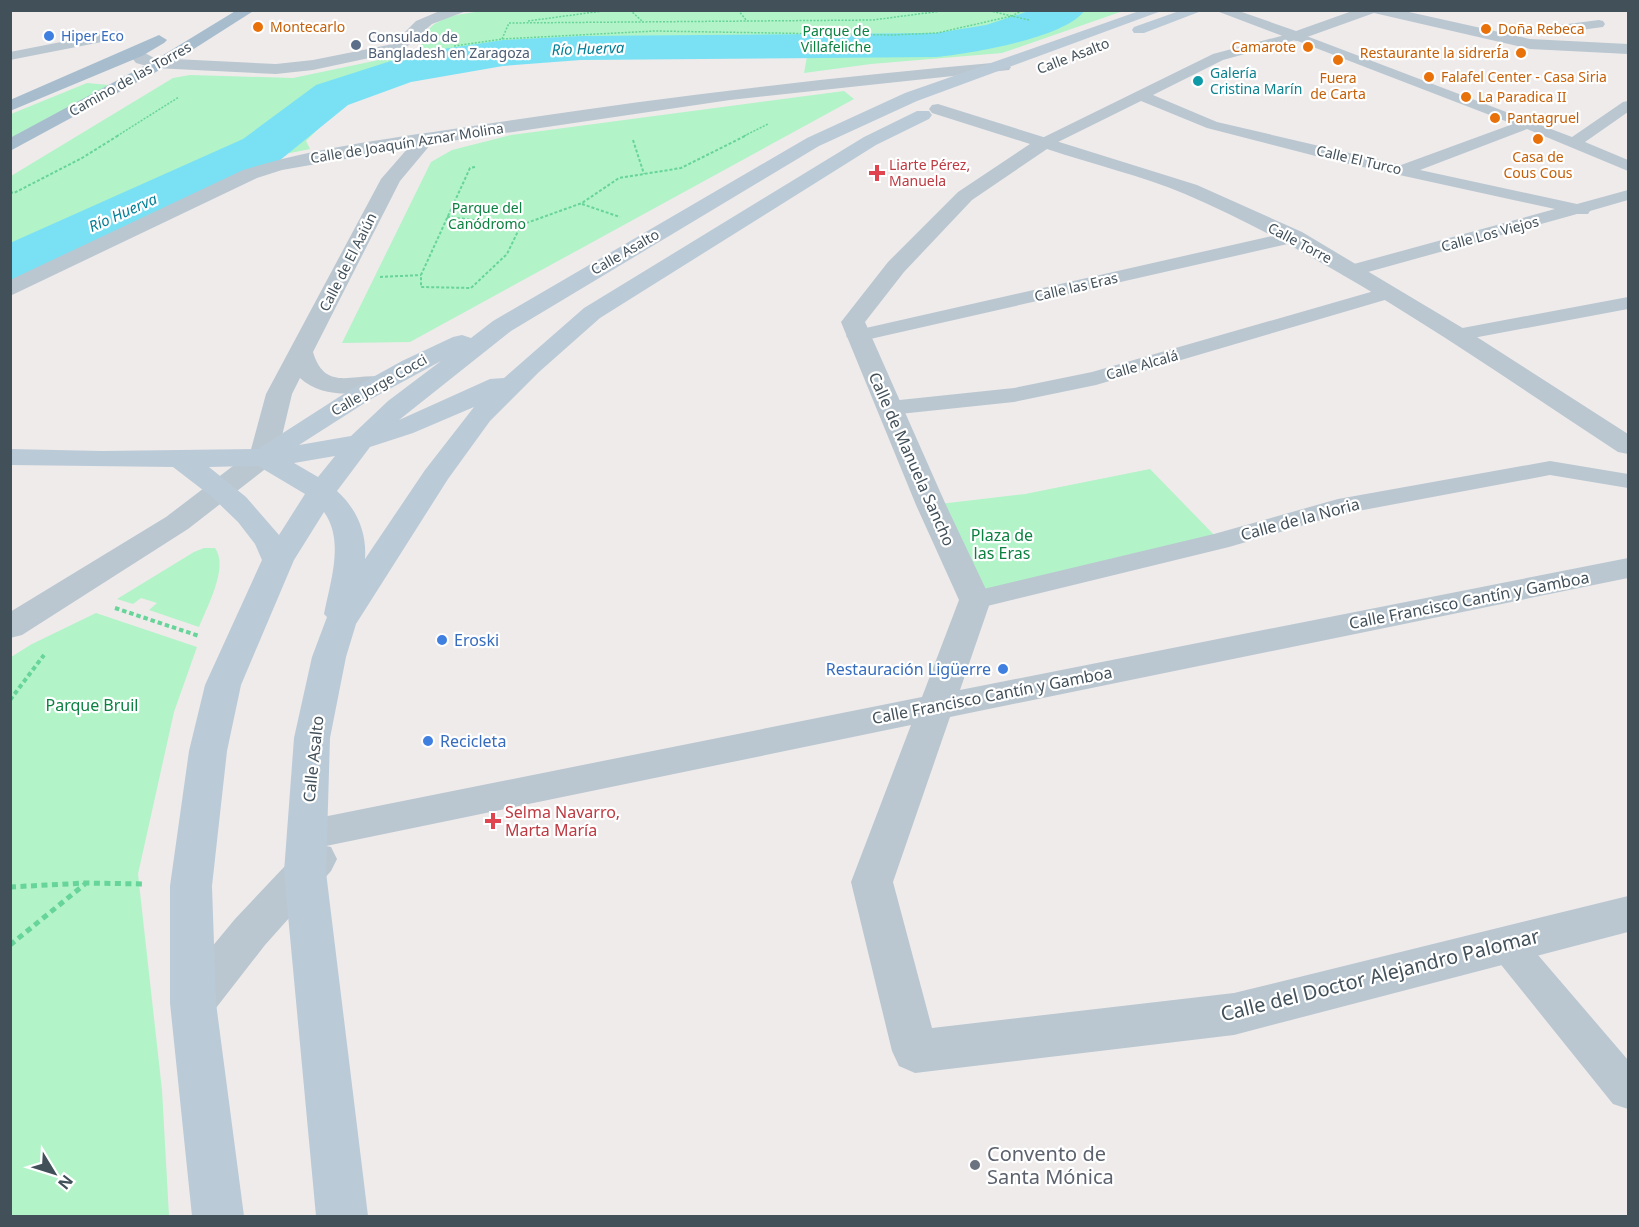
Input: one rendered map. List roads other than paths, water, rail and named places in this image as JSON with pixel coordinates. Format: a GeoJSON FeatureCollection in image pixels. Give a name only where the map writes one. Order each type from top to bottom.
{"type":"FeatureCollection","features":[{"type":"Feature","properties":{"kind":"main road","name":"Camino de las Torres"},"geometry":{"type":"LineString","coordinates":[[10,146],[162,63],[248,10]]}},
{"type":"Feature","properties":{"kind":"main road","name":"Calle Asalto"},"geometry":{"type":"LineString","coordinates":[[218,1216],[194,1003],[191,886],[208,751],[223,685],[279,560],[322,491],[361,441],[397,407],[502,326],[813,142],[1007,76],[1157,10]]}},
{"type":"Feature","properties":{"kind":"main road","name":"Calle Asalto"},"geometry":{"type":"LineString","coordinates":[[1048,65],[1197,10]]}},
{"type":"Feature","properties":{"kind":"main road","name":"Camino de las Torres"},"geometry":{"type":"LineString","coordinates":[[10,106],[136,53],[172,33]]}},
{"type":"Feature","properties":{"kind":"main road","name":"Calle Asalto"},"geometry":{"type":"LineString","coordinates":[[342,1216],[306,853],[312,738],[329,657],[339,624],[435,476],[481,416],[530,367],[592,313],[870,141],[914,108],[938,110],[962,99]]}},
{"type":"Feature","properties":{"kind":"main road","name":"Calle Jorge Cocci"},"geometry":{"type":"LineString","coordinates":[[263,457],[416,361],[502,326]]}},
{"type":"Feature","properties":{"kind":"main road","name":"Calle Asalto"},"geometry":{"type":"LineString","coordinates":[[263,457],[296,454],[361,441],[448,410],[530,367]]}},
{"type":"Feature","properties":{"kind":"main road"},"geometry":{"type":"LineString","coordinates":[[10,457],[180,459],[263,457],[322,491],[342,514],[348,529],[350,547],[339,624]]}},
{"type":"Feature","properties":{"kind":"main road"},"geometry":{"type":"LineString","coordinates":[[180,459],[242,509],[265,536],[279,560]]}},
{"type":"Feature","properties":{"kind":"street"},"geometry":{"type":"LineString","coordinates":[[136,53],[142,60],[162,63],[276,69],[313,65],[397,48],[408,42],[416,28],[422,23],[462,10]]}},
{"type":"Feature","properties":{"kind":"street"},"geometry":{"type":"LineString","coordinates":[[1221,10],[1296,36],[1527,124],[1629,166]]}},
{"type":"Feature","properties":{"kind":"street"},"geometry":{"type":"LineString","coordinates":[[857,336],[853,322],[904,259],[965,196],[1044,142],[1218,57],[1296,36],[1370,10]]}},
{"type":"Feature","properties":{"kind":"street"},"geometry":{"type":"LineString","coordinates":[[1378,10],[1522,42],[1626,51]]}},
{"type":"Feature","properties":{"kind":"street"},"geometry":{"type":"LineString","coordinates":[[1544,31],[1604,24],[1626,51]]}},
{"type":"Feature","properties":{"kind":"street"},"geometry":{"type":"LineString","coordinates":[[10,56],[117,35]]}},
{"type":"Feature","properties":{"kind":"street","name":"Calle de Joaquín Aznar Molina"},"geometry":{"type":"LineString","coordinates":[[10,289],[250,174],[295,162],[548,120],[828,83],[1007,76]]}},
{"type":"Feature","properties":{"kind":"street","name":"Calle de Joaquín Aznar Molina"},"geometry":{"type":"LineString","coordinates":[[828,83],[874,85],[897,91],[914,108]]}},
{"type":"Feature","properties":{"kind":"street","name":"Calle El Turco"},"geometry":{"type":"LineString","coordinates":[[1140,95],[1212,125],[1404,171],[1582,210]]}},
{"type":"Feature","properties":{"kind":"street"},"geometry":{"type":"LineString","coordinates":[[1574,143],[1629,105]]}},
{"type":"Feature","properties":{"kind":"street","name":"Calle Torre"},"geometry":{"type":"LineString","coordinates":[[938,110],[1190,189],[1294,237],[1457,335],[1629,446]]}},
{"type":"Feature","properties":{"kind":"street"},"geometry":{"type":"LineString","coordinates":[[1404,171],[1527,124]]}},
{"type":"Feature","properties":{"kind":"street","name":"Calle de El Aaiún"},"geometry":{"type":"LineString","coordinates":[[263,457],[279,394],[396,171],[424,140]]}},
{"type":"Feature","properties":{"kind":"street"},"geometry":{"type":"LineString","coordinates":[[295,162],[396,171]]}},
{"type":"Feature","properties":{"kind":"street","name":"Calle Los Viejos"},"geometry":{"type":"LineString","coordinates":[[1350,271],[1582,210],[1629,195]]}},
{"type":"Feature","properties":{"kind":"street","name":"Calle las Eras"},"geometry":{"type":"LineString","coordinates":[[857,336],[1294,237]]}},
{"type":"Feature","properties":{"kind":"street","name":"Calle Alcalá"},"geometry":{"type":"LineString","coordinates":[[890,408],[1014,396],[1096,378],[1388,293]]}},
{"type":"Feature","properties":{"kind":"street"},"geometry":{"type":"LineString","coordinates":[[1457,335],[1629,303]]}},
{"type":"Feature","properties":{"kind":"street","name":"Calle de Manuela Sancho"},"geometry":{"type":"LineString","coordinates":[[857,336],[975,600]]}},
{"type":"Feature","properties":{"kind":"street"},"geometry":{"type":"LineString","coordinates":[[301,353],[306,370],[317,381],[341,387],[378,383]]}},
{"type":"Feature","properties":{"kind":"street"},"geometry":{"type":"LineString","coordinates":[[10,627],[177,524],[263,457]]}},
{"type":"Feature","properties":{"kind":"street","name":"Calle de la Noria"},"geometry":{"type":"LineString","coordinates":[[975,600],[1220,541],[1338,507],[1550,468],[1629,481]]}},
{"type":"Feature","properties":{"kind":"street","name":"Calle Francisco Cantín y Gamboa"},"geometry":{"type":"LineString","coordinates":[[194,1003],[250,932],[306,853],[324,851],[356,825],[1629,568]]}},
{"type":"Feature","properties":{"kind":"street"},"geometry":{"type":"LineString","coordinates":[[936,707],[975,600]]}},
{"type":"Feature","properties":{"kind":"street","name":"Calle del Doctor Alejandro Palomar"},"geometry":{"type":"LineString","coordinates":[[936,707],[872,882],[915,1051],[1234,1014],[1629,914]]}},
{"type":"Feature","properties":{"kind":"street"},"geometry":{"type":"LineString","coordinates":[[1507,945],[1629,1090]]}},
{"type":"Feature","properties":{"kind":"waterway","name":"Río Huerva"},"geometry":{"type":"LineString","coordinates":[[10,265],[261,150],[332,95],[397,72],[436,63],[503,53],[581,48],[936,45],[1002,34],[1066,10]]}},
{"type":"Feature","properties":{"kind":"place","name":"Montecarlo"},"geometry":{"type":"Point","coordinates":[258,27]}},
{"type":"Feature","properties":{"kind":"place","name":"Doña Rebeca"},"geometry":{"type":"Point","coordinates":[1486,29]}},
{"type":"Feature","properties":{"kind":"place","name":"Hiper Eco"},"geometry":{"type":"Point","coordinates":[49,36]}},
{"type":"Feature","properties":{"kind":"place","name":"Consulado de Bangladesh en Zaragoza"},"geometry":{"type":"Point","coordinates":[356,45]}},
{"type":"Feature","properties":{"kind":"place","name":"Camarote"},"geometry":{"type":"Point","coordinates":[1308,47]}},
{"type":"Feature","properties":{"kind":"place","name":"Restaurante la sidrerÍa"},"geometry":{"type":"Point","coordinates":[1521,53]}},
{"type":"Feature","properties":{"kind":"place","name":"Fuera de Carta"},"geometry":{"type":"Point","coordinates":[1338,60]}},
{"type":"Feature","properties":{"kind":"place","name":"Falafel Center - Casa Siria"},"geometry":{"type":"Point","coordinates":[1429,77]}},
{"type":"Feature","properties":{"kind":"place","name":"Galería Cristina Marín"},"geometry":{"type":"Point","coordinates":[1198,81]}},
{"type":"Feature","properties":{"kind":"place","name":"La Paradica II"},"geometry":{"type":"Point","coordinates":[1466,97]}},
{"type":"Feature","properties":{"kind":"place","name":"Pantagruel"},"geometry":{"type":"Point","coordinates":[1495,118]}},
{"type":"Feature","properties":{"kind":"place","name":"Casa de Cous Cous"},"geometry":{"type":"Point","coordinates":[1538,139]}},
{"type":"Feature","properties":{"kind":"place","name":"Liarte Pérez, Manuela"},"geometry":{"type":"Point","coordinates":[877,173]}},
{"type":"Feature","properties":{"kind":"place","name":"Eroski"},"geometry":{"type":"Point","coordinates":[442,640]}},
{"type":"Feature","properties":{"kind":"place","name":"Restauración Ligüerre"},"geometry":{"type":"Point","coordinates":[1003,669]}},
{"type":"Feature","properties":{"kind":"place","name":"Recicleta"},"geometry":{"type":"Point","coordinates":[428,741]}},
{"type":"Feature","properties":{"kind":"place","name":"Selma Navarro, Marta María"},"geometry":{"type":"Point","coordinates":[493,821]}},
{"type":"Feature","properties":{"kind":"place","name":"Convento de Santa Mónica"},"geometry":{"type":"Point","coordinates":[975,1165]}},
{"type":"Feature","properties":{"kind":"park label","name":"Parque de Villafeliche"},"geometry":{"type":"Point","coordinates":[836,40]}},
{"type":"Feature","properties":{"kind":"park label","name":"Parque del Canódromo"},"geometry":{"type":"Point","coordinates":[487,216]}},
{"type":"Feature","properties":{"kind":"park label","name":"Plaza de las Eras"},"geometry":{"type":"Point","coordinates":[1002,544]}},
{"type":"Feature","properties":{"kind":"park label","name":"Parque Bruil"},"geometry":{"type":"Point","coordinates":[92,705]}}]}
